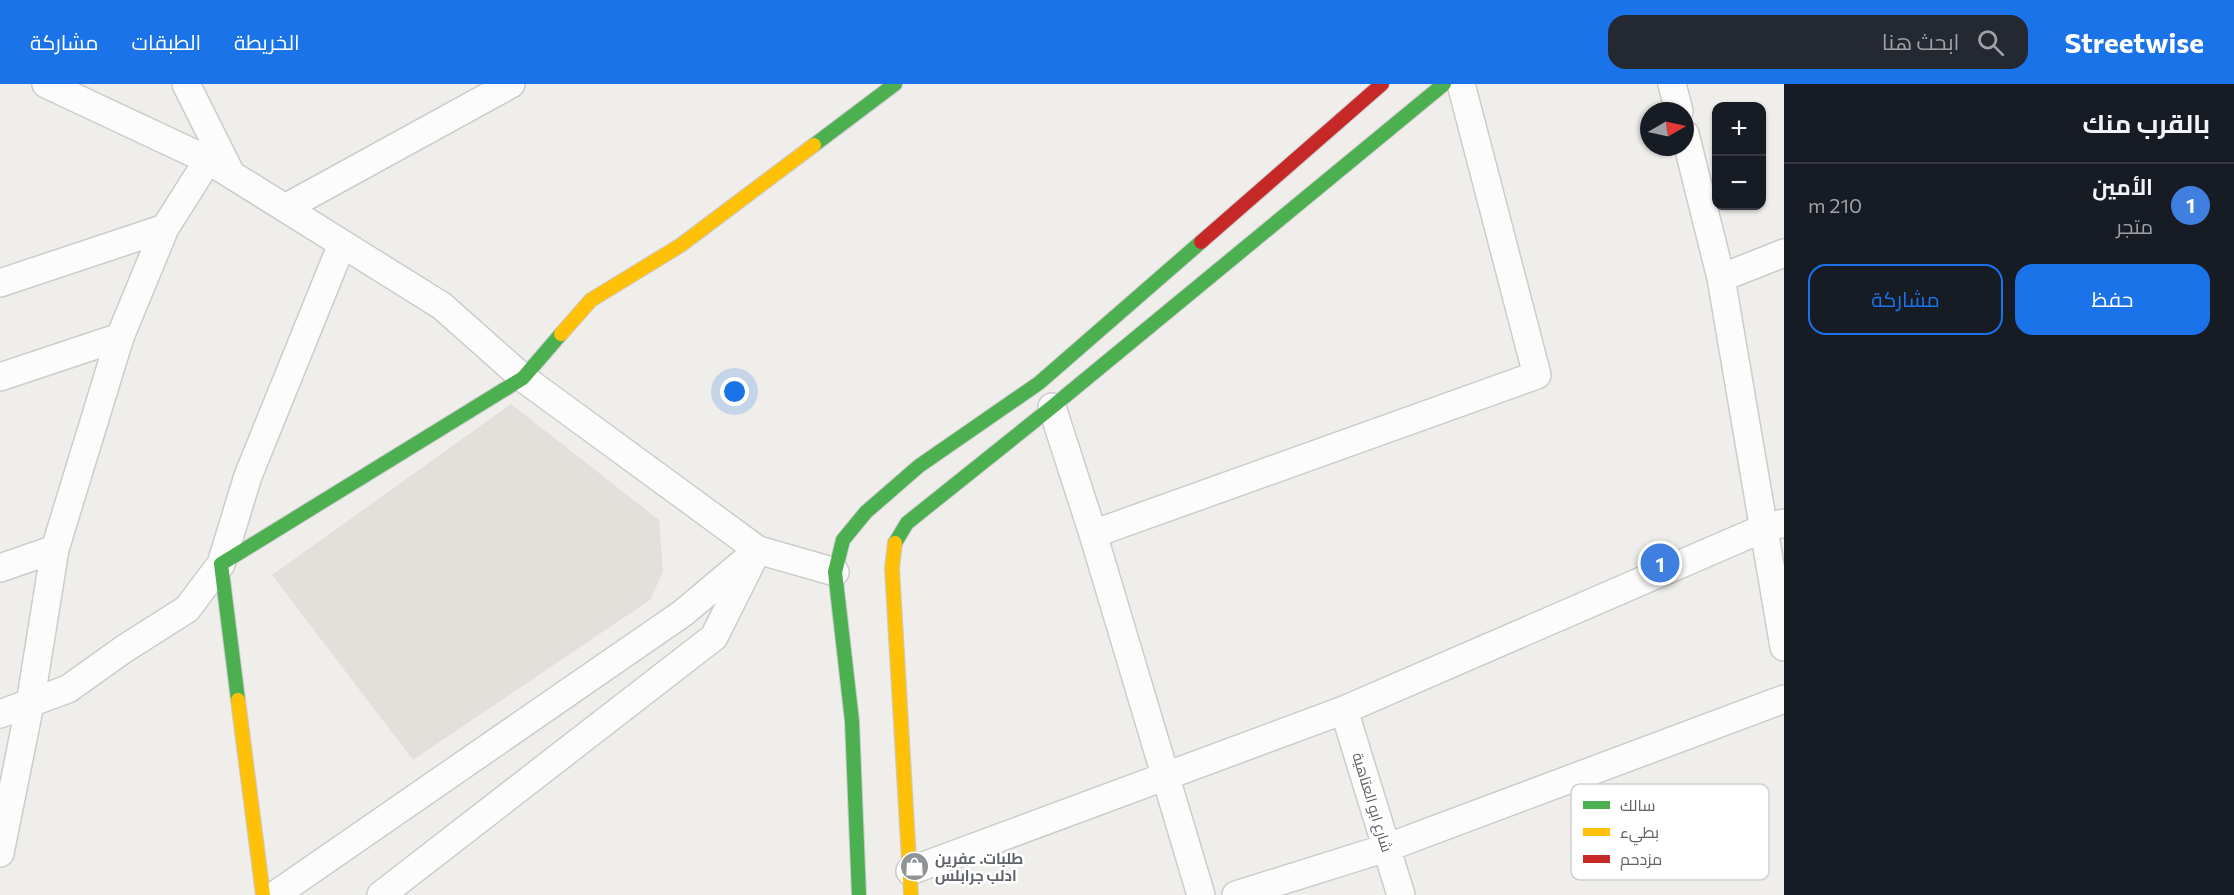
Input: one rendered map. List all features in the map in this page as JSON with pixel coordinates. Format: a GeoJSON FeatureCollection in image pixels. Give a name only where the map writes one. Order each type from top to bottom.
{"type":"FeatureCollection","features":[{"type":"Feature","properties":{"kind":"main road"},"geometry":{"type":"LineString","coordinates":[[263,895],[221,564],[523,378],[591,300],[681,245],[895,84]]}},
{"type":"Feature","properties":{"kind":"main road"},"geometry":{"type":"LineString","coordinates":[[859,895],[852,721],[835,572],[843,540],[866,512],[919,466],[1039,383],[1382,84]]}},
{"type":"Feature","properties":{"kind":"main road"},"geometry":{"type":"LineString","coordinates":[[910,883],[892,568],[894,544],[907,523],[1052,407],[1444,84]]}},
{"type":"Feature","properties":{"kind":"street"},"geometry":{"type":"LineString","coordinates":[[46,84],[208,160],[442,306],[523,378],[758,550],[835,572]]}},
{"type":"Feature","properties":{"kind":"street"},"geometry":{"type":"LineString","coordinates":[[186,84],[231,174]]}},
{"type":"Feature","properties":{"kind":"street"},"geometry":{"type":"LineString","coordinates":[[285,208],[511,84]]}},
{"type":"Feature","properties":{"kind":"street"},"geometry":{"type":"LineString","coordinates":[[1093,534],[1537,375],[1461,84]]}},
{"type":"Feature","properties":{"kind":"street"},"geometry":{"type":"LineString","coordinates":[[1672,84],[1677,102]]}},
{"type":"Feature","properties":{"kind":"street"},"geometry":{"type":"LineString","coordinates":[[1690,156],[1721,278],[1774,525],[1784,647]]}},
{"type":"Feature","properties":{"kind":"street"},"geometry":{"type":"LineString","coordinates":[[0,853],[30,704],[55,549],[120,337],[165,228],[208,160]]}},
{"type":"Feature","properties":{"kind":"street"},"geometry":{"type":"LineString","coordinates":[[0,283],[165,228]]}},
{"type":"Feature","properties":{"kind":"street"},"geometry":{"type":"LineString","coordinates":[[0,714],[68,689],[124,649],[187,609],[221,564],[248,476],[342,244]]}},
{"type":"Feature","properties":{"kind":"street"},"geometry":{"type":"LineString","coordinates":[[1721,278],[1784,254]]}},
{"type":"Feature","properties":{"kind":"street"},"geometry":{"type":"LineString","coordinates":[[0,377],[120,337]]}},
{"type":"Feature","properties":{"kind":"street"},"geometry":{"type":"LineString","coordinates":[[1052,407],[1093,534],[1201,895]]}},
{"type":"Feature","properties":{"kind":"street"},"geometry":{"type":"LineString","coordinates":[[910,883],[1165,776],[1344,710],[1774,525]]}},
{"type":"Feature","properties":{"kind":"street"},"geometry":{"type":"LineString","coordinates":[[0,568],[55,549]]}},
{"type":"Feature","properties":{"kind":"street"},"geometry":{"type":"LineString","coordinates":[[381,895],[409,885],[714,637],[758,550]]}},
{"type":"Feature","properties":{"kind":"street"},"geometry":{"type":"LineString","coordinates":[[275,895],[683,613],[758,550]]}},
{"type":"Feature","properties":{"kind":"street"},"geometry":{"type":"LineString","coordinates":[[1236,895],[1386,848],[1784,699]]}},
{"type":"Feature","properties":{"kind":"street","name":"شارع ابو العتاهية"},"geometry":{"type":"LineString","coordinates":[[1344,710],[1401,895]]}},
{"type":"Feature","properties":{"kind":"shaded area"},"geometry":{"type":"Polygon","coordinates":[[[511,404],[659,520],[663,572],[650,600],[413,760],[272,575],[511,404]]]}},
{"type":"Feature","properties":{"kind":"traffic: fast"},"geometry":{"type":"LineString","coordinates":[[814,145],[895,84]]}},
{"type":"Feature","properties":{"kind":"traffic: fast"},"geometry":{"type":"LineString","coordinates":[[895,543],[907,523],[1052,407],[1444,84]]}},
{"type":"Feature","properties":{"kind":"traffic: fast"},"geometry":{"type":"LineString","coordinates":[[859,895],[852,721],[835,572],[843,540],[866,512],[919,466],[1039,383],[1201,242]]}},
{"type":"Feature","properties":{"kind":"traffic: fast"},"geometry":{"type":"LineString","coordinates":[[238,700],[221,564],[523,378],[561,334]]}},
{"type":"Feature","properties":{"kind":"traffic: slow"},"geometry":{"type":"LineString","coordinates":[[561,334],[591,300],[681,245],[814,145]]}},
{"type":"Feature","properties":{"kind":"traffic: slow"},"geometry":{"type":"LineString","coordinates":[[895,543],[892,568],[911,895]]}},
{"type":"Feature","properties":{"kind":"traffic: slow"},"geometry":{"type":"LineString","coordinates":[[238,700],[263,895]]}},
{"type":"Feature","properties":{"kind":"traffic: jam"},"geometry":{"type":"LineString","coordinates":[[1201,242],[1382,84]]}},
{"type":"Feature","properties":{"kind":"place","name":"الأمين"},"geometry":{"type":"Point","coordinates":[1660,563]}},
{"type":"Feature","properties":{"kind":"place","name":"طلبات. عفرين ادلب جرابلس"},"geometry":{"type":"Point","coordinates":[914,867]}}]}
